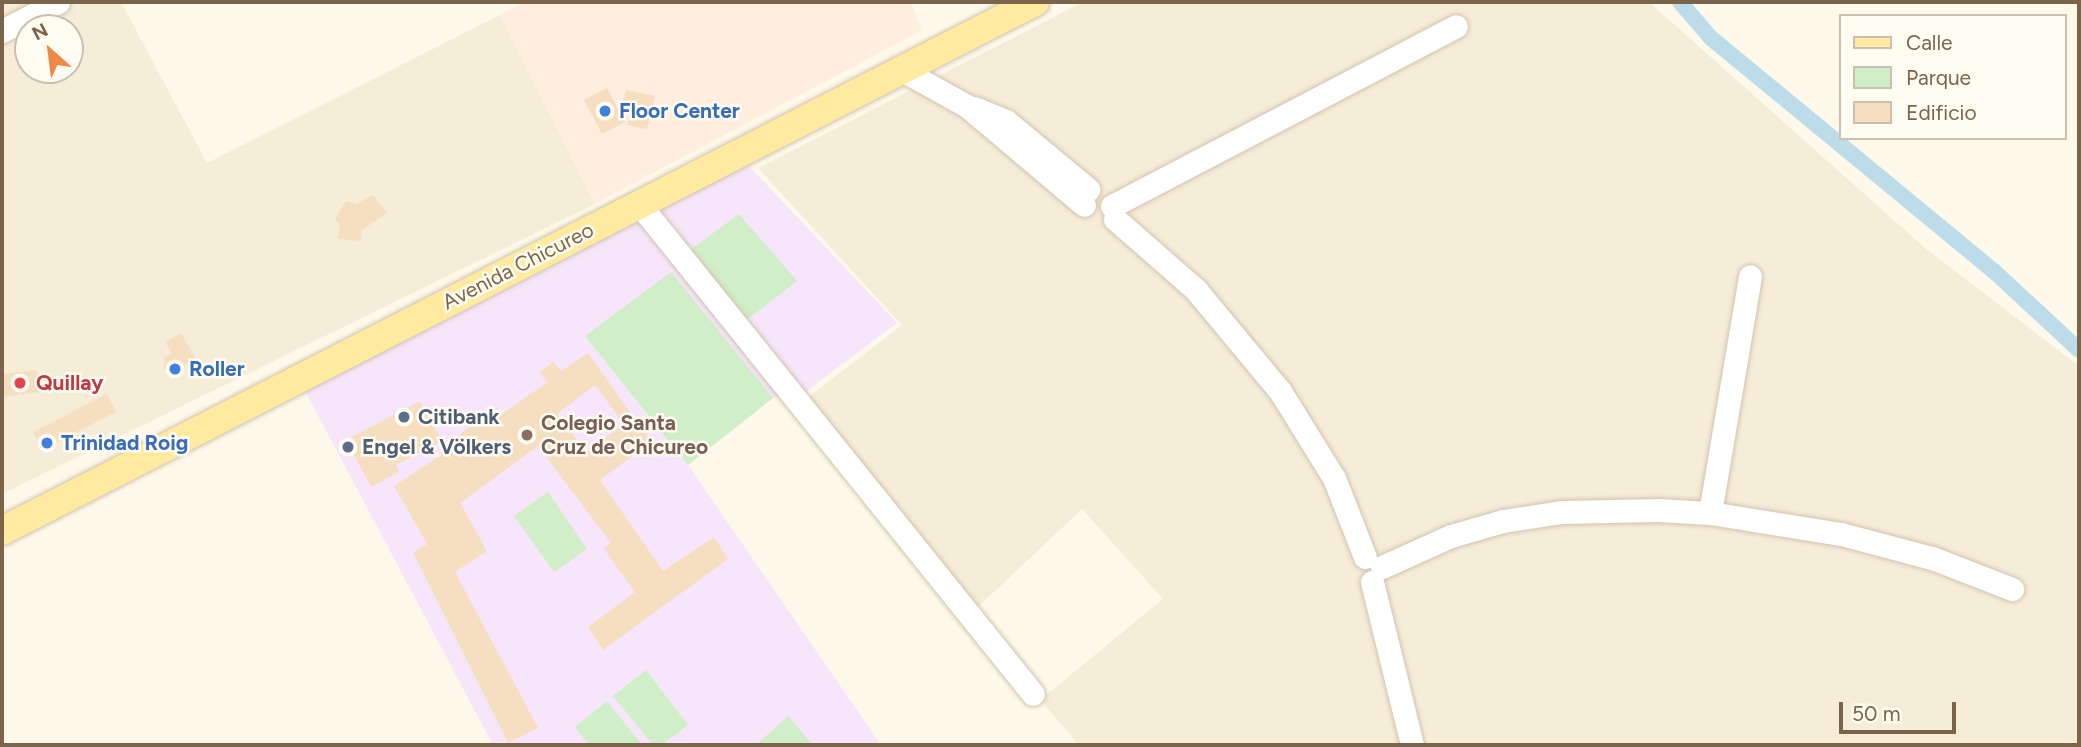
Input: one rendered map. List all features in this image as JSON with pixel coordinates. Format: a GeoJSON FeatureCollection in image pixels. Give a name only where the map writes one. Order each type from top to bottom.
{"type":"FeatureCollection","features":[{"type":"Feature","properties":{"kind":"main road","name":"Avenida Chicureo"},"geometry":{"type":"LineString","coordinates":[[2,531],[1035,2]]}},
{"type":"Feature","properties":{"kind":"street"},"geometry":{"type":"LineString","coordinates":[[2,31],[58,2]]}},
{"type":"Feature","properties":{"kind":"street"},"geometry":{"type":"LineString","coordinates":[[1102,206],[1456,26]]}},
{"type":"Feature","properties":{"kind":"street"},"geometry":{"type":"LineString","coordinates":[[904,71],[967,107],[1102,206],[1196,290],[1272,381],[1334,478],[1373,569],[1412,745]]}},
{"type":"Feature","properties":{"kind":"street"},"geometry":{"type":"LineString","coordinates":[[640,205],[1033,694]]}},
{"type":"Feature","properties":{"kind":"street"},"geometry":{"type":"LineString","coordinates":[[1710,513],[1750,276]]}},
{"type":"Feature","properties":{"kind":"street"},"geometry":{"type":"LineString","coordinates":[[1373,569],[1451,536],[1532,515],[1625,510],[1710,513],[1866,540],[1952,565],[2012,589]]}},
{"type":"Feature","properties":{"kind":"shaded area"},"geometry":{"type":"Polygon","coordinates":[[[2,2],[121,2],[207,163],[500,15],[595,204],[2,494],[2,2]]]}},
{"type":"Feature","properties":{"kind":"shaded area"},"geometry":{"type":"Polygon","coordinates":[[[525,2],[911,2],[922,30],[595,204],[500,15],[525,2]]]}},
{"type":"Feature","properties":{"kind":"shaded area"},"geometry":{"type":"Polygon","coordinates":[[[1083,2],[1649,2],[1925,248],[2079,366],[2079,745],[1079,745],[1040,700],[1163,599],[1082,509],[977,608],[802,402],[902,325],[758,168],[1083,2]]]}},
{"type":"Feature","properties":{"kind":"shaded area","name":"Colegio Santa Cruz de Chicureo"},"geometry":{"type":"Polygon","coordinates":[[[748,165],[897,323],[788,405],[776,396],[688,465],[881,745],[493,745],[304,389],[748,165]]]}},
{"type":"Feature","properties":{"kind":"green space"},"geometry":{"type":"Polygon","coordinates":[[[739,214],[797,281],[738,327],[682,256],[739,214]]]}},
{"type":"Feature","properties":{"kind":"green space"},"geometry":{"type":"Polygon","coordinates":[[[671,272],[773,398],[688,465],[585,336],[671,272]]]}},
{"type":"Feature","properties":{"kind":"green space"},"geometry":{"type":"Polygon","coordinates":[[[548,492],[587,549],[554,572],[514,516],[548,492]]]}},
{"type":"Feature","properties":{"kind":"green space"},"geometry":{"type":"Polygon","coordinates":[[[646,670],[688,725],[662,745],[653,745],[613,696],[646,670]]]}},
{"type":"Feature","properties":{"kind":"green space"},"geometry":{"type":"Polygon","coordinates":[[[607,701],[642,745],[589,745],[575,727],[607,701]]]}},
{"type":"Feature","properties":{"kind":"green space"},"geometry":{"type":"Polygon","coordinates":[[[788,716],[813,745],[756,745],[788,716]]]}},
{"type":"Feature","properties":{"kind":"building","name":"Floor Center"},"geometry":{"type":"Polygon","coordinates":[[[607,88],[625,122],[602,134],[584,100],[607,88]]]}},
{"type":"Feature","properties":{"kind":"building"},"geometry":{"type":"Polygon","coordinates":[[[626,90],[655,96],[647,129],[627,125],[631,110],[621,108],[626,90]]]}},
{"type":"Feature","properties":{"kind":"building"},"geometry":{"type":"Polygon","coordinates":[[[373,195],[387,213],[362,230],[361,241],[338,239],[340,225],[335,219],[346,201],[356,204],[373,195]]]}},
{"type":"Feature","properties":{"kind":"building"},"geometry":{"type":"Polygon","coordinates":[[[181,333],[195,357],[174,373],[164,368],[164,357],[172,353],[165,342],[181,333]]]}},
{"type":"Feature","properties":{"kind":"building"},"geometry":{"type":"Polygon","coordinates":[[[588,353],[651,442],[600,480],[663,571],[714,537],[728,559],[603,650],[588,627],[635,592],[604,549],[611,543],[538,446],[460,503],[487,551],[455,572],[538,728],[508,743],[413,553],[427,544],[394,486],[464,440],[460,434],[480,420],[484,426],[548,382],[539,373],[553,362],[561,371],[588,353]],[[595,385],[557,414],[586,452],[624,424],[595,385]]]}},
{"type":"Feature","properties":{"kind":"building","name":"Quillay"},"geometry":{"type":"Polygon","coordinates":[[[37,370],[39,392],[2,397],[2,374],[37,370]]]}},
{"type":"Feature","properties":{"kind":"building"},"geometry":{"type":"Polygon","coordinates":[[[107,394],[116,412],[42,450],[33,432],[107,394]]]}},
{"type":"Feature","properties":{"kind":"building"},"geometry":{"type":"Polygon","coordinates":[[[420,401],[442,441],[396,465],[399,472],[371,487],[346,440],[420,401]]]}},
{"type":"Feature","properties":{"kind":"waterway"},"geometry":{"type":"LineString","coordinates":[[1680,2],[1711,38],[1996,273],[2079,350]]}},
{"type":"Feature","properties":{"kind":"place","name":"Floor Center"},"geometry":{"type":"Point","coordinates":[605,111]}},
{"type":"Feature","properties":{"kind":"place","name":"Roller"},"geometry":{"type":"Point","coordinates":[175,369]}},
{"type":"Feature","properties":{"kind":"place","name":"Quillay"},"geometry":{"type":"Point","coordinates":[20,383]}},
{"type":"Feature","properties":{"kind":"place","name":"Citibank"},"geometry":{"type":"Point","coordinates":[404,417]}},
{"type":"Feature","properties":{"kind":"place","name":"Colegio Santa Cruz de Chicureo"},"geometry":{"type":"Point","coordinates":[527,435]}},
{"type":"Feature","properties":{"kind":"place","name":"Trinidad Roig"},"geometry":{"type":"Point","coordinates":[47,443]}},
{"type":"Feature","properties":{"kind":"place","name":"Engel & Völkers"},"geometry":{"type":"Point","coordinates":[348,447]}}]}
